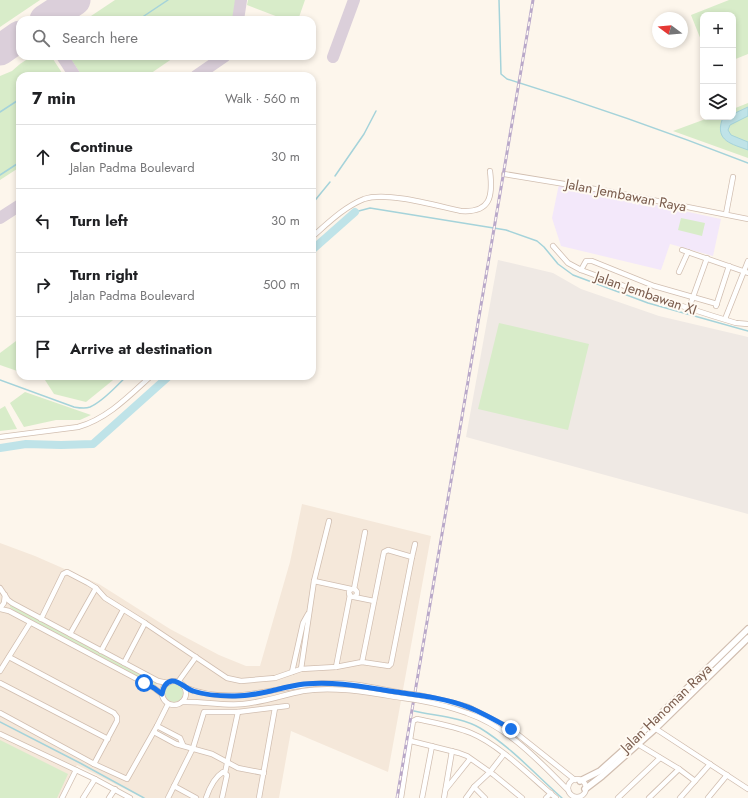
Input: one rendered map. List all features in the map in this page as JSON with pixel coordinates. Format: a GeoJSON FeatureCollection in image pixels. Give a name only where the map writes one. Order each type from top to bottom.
{"type":"FeatureCollection","features":[{"type":"Feature","properties":{"kind":"street"},"geometry":{"type":"LineString","coordinates":[[316,234],[350,206],[370,198],[377,197],[403,199],[461,211],[478,210],[484,208],[490,198],[490,171]]}},
{"type":"Feature","properties":{"kind":"street","name":"Jalan Jembawan Raya"},"geometry":{"type":"LineString","coordinates":[[504,174],[578,185],[748,219]]}},
{"type":"Feature","properties":{"kind":"street"},"geometry":{"type":"LineString","coordinates":[[726,214],[733,177]]}},
{"type":"Feature","properties":{"kind":"street","name":"Jalan Jembawan XI"},"geometry":{"type":"LineString","coordinates":[[553,246],[568,262],[581,270],[689,308],[748,324]]}},
{"type":"Feature","properties":{"kind":"street"},"geometry":{"type":"LineString","coordinates":[[682,250],[746,272]]}},
{"type":"Feature","properties":{"kind":"street"},"geometry":{"type":"LineString","coordinates":[[679,272],[688,252]]}},
{"type":"Feature","properties":{"kind":"street"},"geometry":{"type":"LineString","coordinates":[[689,308],[707,258]]}},
{"type":"Feature","properties":{"kind":"street"},"geometry":{"type":"LineString","coordinates":[[581,270],[586,261],[592,261],[654,286],[716,305],[729,266]]}},
{"type":"Feature","properties":{"kind":"street"},"geometry":{"type":"LineString","coordinates":[[725,319],[746,272],[748,261]]}},
{"type":"Feature","properties":{"kind":"street"},"geometry":{"type":"LineString","coordinates":[[0,437],[78,427],[88,424],[126,399],[147,380]]}},
{"type":"Feature","properties":{"kind":"street"},"geometry":{"type":"LineString","coordinates":[[301,669],[314,580],[329,521]]}},
{"type":"Feature","properties":{"kind":"street"},"geometry":{"type":"LineString","coordinates":[[336,667],[352,596],[349,592],[353,589],[366,532]]}},
{"type":"Feature","properties":{"kind":"street"},"geometry":{"type":"LineString","coordinates":[[40,619],[65,572],[68,572],[96,588],[106,598],[123,610],[227,678],[233,680],[241,681],[275,678],[301,669],[336,667],[362,662],[389,666],[391,664],[415,544]]}},
{"type":"Feature","properties":{"kind":"street"},"geometry":{"type":"LineString","coordinates":[[362,662],[386,550],[412,556]]}},
{"type":"Feature","properties":{"kind":"street"},"geometry":{"type":"LineString","coordinates":[[314,580],[353,589],[358,592],[357,595],[352,596]]}},
{"type":"Feature","properties":{"kind":"street"},"geometry":{"type":"LineString","coordinates":[[0,588],[12,603],[124,664],[158,681],[168,683],[178,682],[184,687],[195,692],[246,696],[302,685],[329,683],[350,684],[403,696]]}},
{"type":"Feature","properties":{"kind":"street"},"geometry":{"type":"LineString","coordinates":[[70,634],[96,588]]}},
{"type":"Feature","properties":{"kind":"street"},"geometry":{"type":"LineString","coordinates":[[5,595],[4,603],[0,608],[9,611],[154,688],[162,694],[168,704],[176,705],[182,702],[243,704],[302,692],[327,690],[350,690],[417,697],[450,702],[468,707],[511,729],[554,764],[584,784],[585,789],[581,797],[575,797],[549,770],[506,733],[488,722],[468,713],[417,697]]}},
{"type":"Feature","properties":{"kind":"street"},"geometry":{"type":"LineString","coordinates":[[352,596],[374,601]]}},
{"type":"Feature","properties":{"kind":"street"},"geometry":{"type":"LineString","coordinates":[[101,651],[123,610]]}},
{"type":"Feature","properties":{"kind":"street"},"geometry":{"type":"LineString","coordinates":[[292,672],[303,623],[309,613]]}},
{"type":"Feature","properties":{"kind":"street"},"geometry":{"type":"LineString","coordinates":[[0,671],[30,622]]}},
{"type":"Feature","properties":{"kind":"street"},"geometry":{"type":"LineString","coordinates":[[124,664],[145,623]]}},
{"type":"Feature","properties":{"kind":"street","name":"Jalan Hanoman Raya"},"geometry":{"type":"LineString","coordinates":[[585,789],[635,743],[650,724],[748,629]]}},
{"type":"Feature","properties":{"kind":"street","name":"Jalan Hanoman Raya"},"geometry":{"type":"LineString","coordinates":[[578,780],[600,771],[656,728],[748,638]]}},
{"type":"Feature","properties":{"kind":"street"},"geometry":{"type":"LineString","coordinates":[[9,657],[114,713],[117,720],[94,764]]}},
{"type":"Feature","properties":{"kind":"street"},"geometry":{"type":"LineString","coordinates":[[178,682],[196,657]]}},
{"type":"Feature","properties":{"kind":"street"},"geometry":{"type":"LineString","coordinates":[[0,683],[108,739]]}},
{"type":"Feature","properties":{"kind":"street"},"geometry":{"type":"LineString","coordinates":[[162,694],[164,686],[168,683]]}},
{"type":"Feature","properties":{"kind":"street"},"geometry":{"type":"LineString","coordinates":[[182,702],[186,695],[184,687]]}},
{"type":"Feature","properties":{"kind":"street"},"geometry":{"type":"LineString","coordinates":[[0,713],[124,779],[128,778],[168,704]]}},
{"type":"Feature","properties":{"kind":"street"},"geometry":{"type":"LineString","coordinates":[[168,798],[193,748],[203,713],[238,712],[287,706]]}},
{"type":"Feature","properties":{"kind":"street"},"geometry":{"type":"LineString","coordinates":[[260,798],[275,708]]}},
{"type":"Feature","properties":{"kind":"street"},"geometry":{"type":"LineString","coordinates":[[206,798],[211,787],[220,774],[224,772],[238,712]]}},
{"type":"Feature","properties":{"kind":"street"},"geometry":{"type":"LineString","coordinates":[[401,798],[413,721],[417,719],[471,733],[485,740],[556,798]]}},
{"type":"Feature","properties":{"kind":"street"},"geometry":{"type":"LineString","coordinates":[[650,724],[748,789]]}},
{"type":"Feature","properties":{"kind":"street"},"geometry":{"type":"LineString","coordinates":[[157,726],[180,738],[183,745]]}},
{"type":"Feature","properties":{"kind":"street"},"geometry":{"type":"LineString","coordinates":[[154,732],[176,744],[212,754],[238,768],[264,773]]}},
{"type":"Feature","properties":{"kind":"street"},"geometry":{"type":"LineString","coordinates":[[0,734],[95,779],[130,798]]}},
{"type":"Feature","properties":{"kind":"street"},"geometry":{"type":"LineString","coordinates":[[170,740],[172,734]]}},
{"type":"Feature","properties":{"kind":"street"},"geometry":{"type":"LineString","coordinates":[[411,741],[452,751],[470,758],[522,798]]}},
{"type":"Feature","properties":{"kind":"street"},"geometry":{"type":"LineString","coordinates":[[635,743],[679,769],[695,781]]}},
{"type":"Feature","properties":{"kind":"street"},"geometry":{"type":"LineString","coordinates":[[422,798],[432,746]]}},
{"type":"Feature","properties":{"kind":"street"},"geometry":{"type":"LineString","coordinates":[[444,798],[452,751]]}},
{"type":"Feature","properties":{"kind":"street"},"geometry":{"type":"LineString","coordinates":[[466,798],[504,754]]}},
{"type":"Feature","properties":{"kind":"street"},"geometry":{"type":"LineString","coordinates":[[445,790],[470,758]]}},
{"type":"Feature","properties":{"kind":"street"},"geometry":{"type":"LineString","coordinates":[[618,798],[660,758]]}},
{"type":"Feature","properties":{"kind":"street"},"geometry":{"type":"LineString","coordinates":[[549,770],[554,764]]}},
{"type":"Feature","properties":{"kind":"street"},"geometry":{"type":"LineString","coordinates":[[680,798],[710,764]]}},
{"type":"Feature","properties":{"kind":"street"},"geometry":{"type":"LineString","coordinates":[[649,798],[679,769]]}},
{"type":"Feature","properties":{"kind":"street"},"geometry":{"type":"LineString","coordinates":[[62,798],[76,770]]}},
{"type":"Feature","properties":{"kind":"street"},"geometry":{"type":"LineString","coordinates":[[222,798],[227,775],[224,772]]}},
{"type":"Feature","properties":{"kind":"street"},"geometry":{"type":"LineString","coordinates":[[708,798],[727,775]]}},
{"type":"Feature","properties":{"kind":"street"},"geometry":{"type":"LineString","coordinates":[[83,798],[95,779]]}},
{"type":"Feature","properties":{"kind":"street"},"geometry":{"type":"LineString","coordinates":[[568,790],[570,783],[578,780]]}},
{"type":"Feature","properties":{"kind":"street"},"geometry":{"type":"LineString","coordinates":[[174,786],[196,798]]}},
{"type":"Feature","properties":{"kind":"street"},"geometry":{"type":"LineString","coordinates":[[474,787],[485,798]]}},
{"type":"Feature","properties":{"kind":"street"},"geometry":{"type":"LineString","coordinates":[[109,798],[115,789]]}},
{"type":"Feature","properties":{"kind":"street"},"geometry":{"type":"LineString","coordinates":[[623,793],[628,798]]}},
{"type":"Feature","properties":{"kind":"street"},"geometry":{"type":"LineString","coordinates":[[546,798],[551,794]]}},
{"type":"Feature","properties":{"kind":"shaded area"},"geometry":{"type":"Polygon","coordinates":[[[559,184],[721,219],[713,256],[670,244],[661,270],[561,246],[552,218],[559,184]]]}},
{"type":"Feature","properties":{"kind":"shaded area"},"geometry":{"type":"Polygon","coordinates":[[[498,260],[553,273],[581,289],[659,316],[748,337],[748,514],[466,437],[498,260]]]}},
{"type":"Feature","properties":{"kind":"shaded area"},"geometry":{"type":"Polygon","coordinates":[[[302,504],[431,536],[388,772],[291,731],[279,798],[143,798],[77,765],[61,798],[0,798],[0,543],[35,556],[99,584],[170,629],[219,655],[246,666],[260,666],[290,562],[302,504]]]}},
{"type":"Feature","properties":{"kind":"green space"},"geometry":{"type":"Polygon","coordinates":[[[0,0],[40,0],[16,16],[0,27],[0,0]]]}},
{"type":"Feature","properties":{"kind":"green space"},"geometry":{"type":"Polygon","coordinates":[[[115,0],[236,0],[234,16],[91,16],[115,0]]]}},
{"type":"Feature","properties":{"kind":"green space"},"geometry":{"type":"Polygon","coordinates":[[[248,0],[305,0],[299,16],[276,16],[247,5],[248,0]]]}},
{"type":"Feature","properties":{"kind":"green space"},"geometry":{"type":"Polygon","coordinates":[[[729,0],[748,0],[748,54],[736,59],[736,12],[700,12],[700,38],[691,15],[729,0]]]}},
{"type":"Feature","properties":{"kind":"green space"},"geometry":{"type":"Polygon","coordinates":[[[26,60],[54,60],[61,72],[16,72],[16,170],[0,180],[0,76],[12,71],[26,60]]]}},
{"type":"Feature","properties":{"kind":"green space"},"geometry":{"type":"Polygon","coordinates":[[[72,60],[170,60],[153,72],[79,72],[72,60]]]}},
{"type":"Feature","properties":{"kind":"green space"},"geometry":{"type":"Polygon","coordinates":[[[748,103],[748,158],[673,131],[703,120],[736,120],[736,108],[748,103]]]}},
{"type":"Feature","properties":{"kind":"green space"},"geometry":{"type":"Polygon","coordinates":[[[681,218],[705,223],[702,236],[678,230],[681,218]]]}},
{"type":"Feature","properties":{"kind":"green space"},"geometry":{"type":"Polygon","coordinates":[[[499,323],[589,344],[568,430],[478,409],[499,323]]]}},
{"type":"Feature","properties":{"kind":"green space"},"geometry":{"type":"Polygon","coordinates":[[[16,341],[16,371],[0,365],[0,353],[16,341]]]}},
{"type":"Feature","properties":{"kind":"green space"},"geometry":{"type":"Polygon","coordinates":[[[45,380],[113,380],[86,402],[54,394],[45,380]]]}},
{"type":"Feature","properties":{"kind":"green space"},"geometry":{"type":"Polygon","coordinates":[[[25,392],[91,415],[80,420],[56,420],[24,427],[10,403],[25,392]]]}},
{"type":"Feature","properties":{"kind":"green space"},"geometry":{"type":"Polygon","coordinates":[[[5,406],[17,429],[0,431],[0,409],[5,406]]]}},
{"type":"Feature","properties":{"kind":"green space"},"geometry":{"type":"Polygon","coordinates":[[[10,605],[157,684],[152,684],[15,611],[10,607],[10,605]]]}},
{"type":"Feature","properties":{"kind":"green space"},"geometry":{"type":"Polygon","coordinates":[[[170,684],[178,684],[183,689],[181,700],[178,702],[170,702],[165,697],[165,689],[170,684]]]}},
{"type":"Feature","properties":{"kind":"green space"},"geometry":{"type":"Polygon","coordinates":[[[0,740],[68,774],[57,798],[0,798],[0,740]]]}},
{"type":"Feature","properties":{"kind":"water"},"geometry":{"type":"Polygon","coordinates":[[[748,107],[748,116],[730,125],[728,130],[731,135],[748,142],[748,150],[726,141],[721,133],[720,127],[722,120],[736,120],[736,113],[748,107]]]}},
{"type":"Feature","properties":{"kind":"waterway"},"geometry":{"type":"LineString","coordinates":[[144,16],[168,0]]}},
{"type":"Feature","properties":{"kind":"waterway"},"geometry":{"type":"LineString","coordinates":[[499,0],[501,74],[507,79],[568,98],[688,140],[748,163]]}},
{"type":"Feature","properties":{"kind":"waterway"},"geometry":{"type":"LineString","coordinates":[[0,112],[16,102]]}},
{"type":"Feature","properties":{"kind":"waterway"},"geometry":{"type":"LineString","coordinates":[[335,176],[364,134],[376,111]]}},
{"type":"Feature","properties":{"kind":"waterway"},"geometry":{"type":"LineString","coordinates":[[0,175],[16,165]]}},
{"type":"Feature","properties":{"kind":"waterway"},"geometry":{"type":"LineString","coordinates":[[316,199],[330,182]]}},
{"type":"Feature","properties":{"kind":"waterway"},"geometry":{"type":"LineString","coordinates":[[355,212],[370,208],[506,230],[537,241],[558,264],[573,275],[648,303],[748,331]]}},
{"type":"Feature","properties":{"kind":"waterway"},"geometry":{"type":"LineString","coordinates":[[316,246],[355,212]]}},
{"type":"Feature","properties":{"kind":"waterway"},"geometry":{"type":"LineString","coordinates":[[0,380],[74,407],[84,408],[90,407],[100,401],[123,380]]}},
{"type":"Feature","properties":{"kind":"waterway"},"geometry":{"type":"LineString","coordinates":[[0,448],[26,444],[93,444],[165,380]]}},
{"type":"Feature","properties":{"kind":"waterway"},"geometry":{"type":"LineString","coordinates":[[414,711],[465,721],[480,728],[512,752],[562,798]]}},
{"type":"Feature","properties":{"kind":"waterway"},"geometry":{"type":"LineString","coordinates":[[0,722],[144,798]]}},
{"type":"Feature","properties":{"kind":"taxiway"},"geometry":{"type":"LineString","coordinates":[[239,16],[241,0]]}},
{"type":"Feature","properties":{"kind":"taxiway"},"geometry":{"type":"LineString","coordinates":[[333,57],[354,0]]}},
{"type":"Feature","properties":{"kind":"taxiway"},"geometry":{"type":"LineString","coordinates":[[65,60],[72,72]]}},
{"type":"Feature","properties":{"kind":"taxiway"},"geometry":{"type":"LineString","coordinates":[[202,72],[219,60]]}},
{"type":"Feature","properties":{"kind":"taxiway"},"geometry":{"type":"LineString","coordinates":[[0,218],[16,208]]}},
{"type":"Feature","properties":{"kind":"runway"},"geometry":{"type":"LineString","coordinates":[[51,16],[75,0]]}},
{"type":"Feature","properties":{"kind":"runway"},"geometry":{"type":"LineString","coordinates":[[0,50],[16,39]]}},
{"type":"Feature","properties":{"kind":"railway"},"geometry":{"type":"LineString","coordinates":[[397,798],[533,0]]}},
{"type":"Feature","properties":{"kind":"route"},"geometry":{"type":"LineString","coordinates":[[144,683],[162,694],[164,686],[175,681],[195,692],[234,696],[246,696],[302,685],[329,683],[350,684],[418,695],[468,707],[511,729]]}}]}
